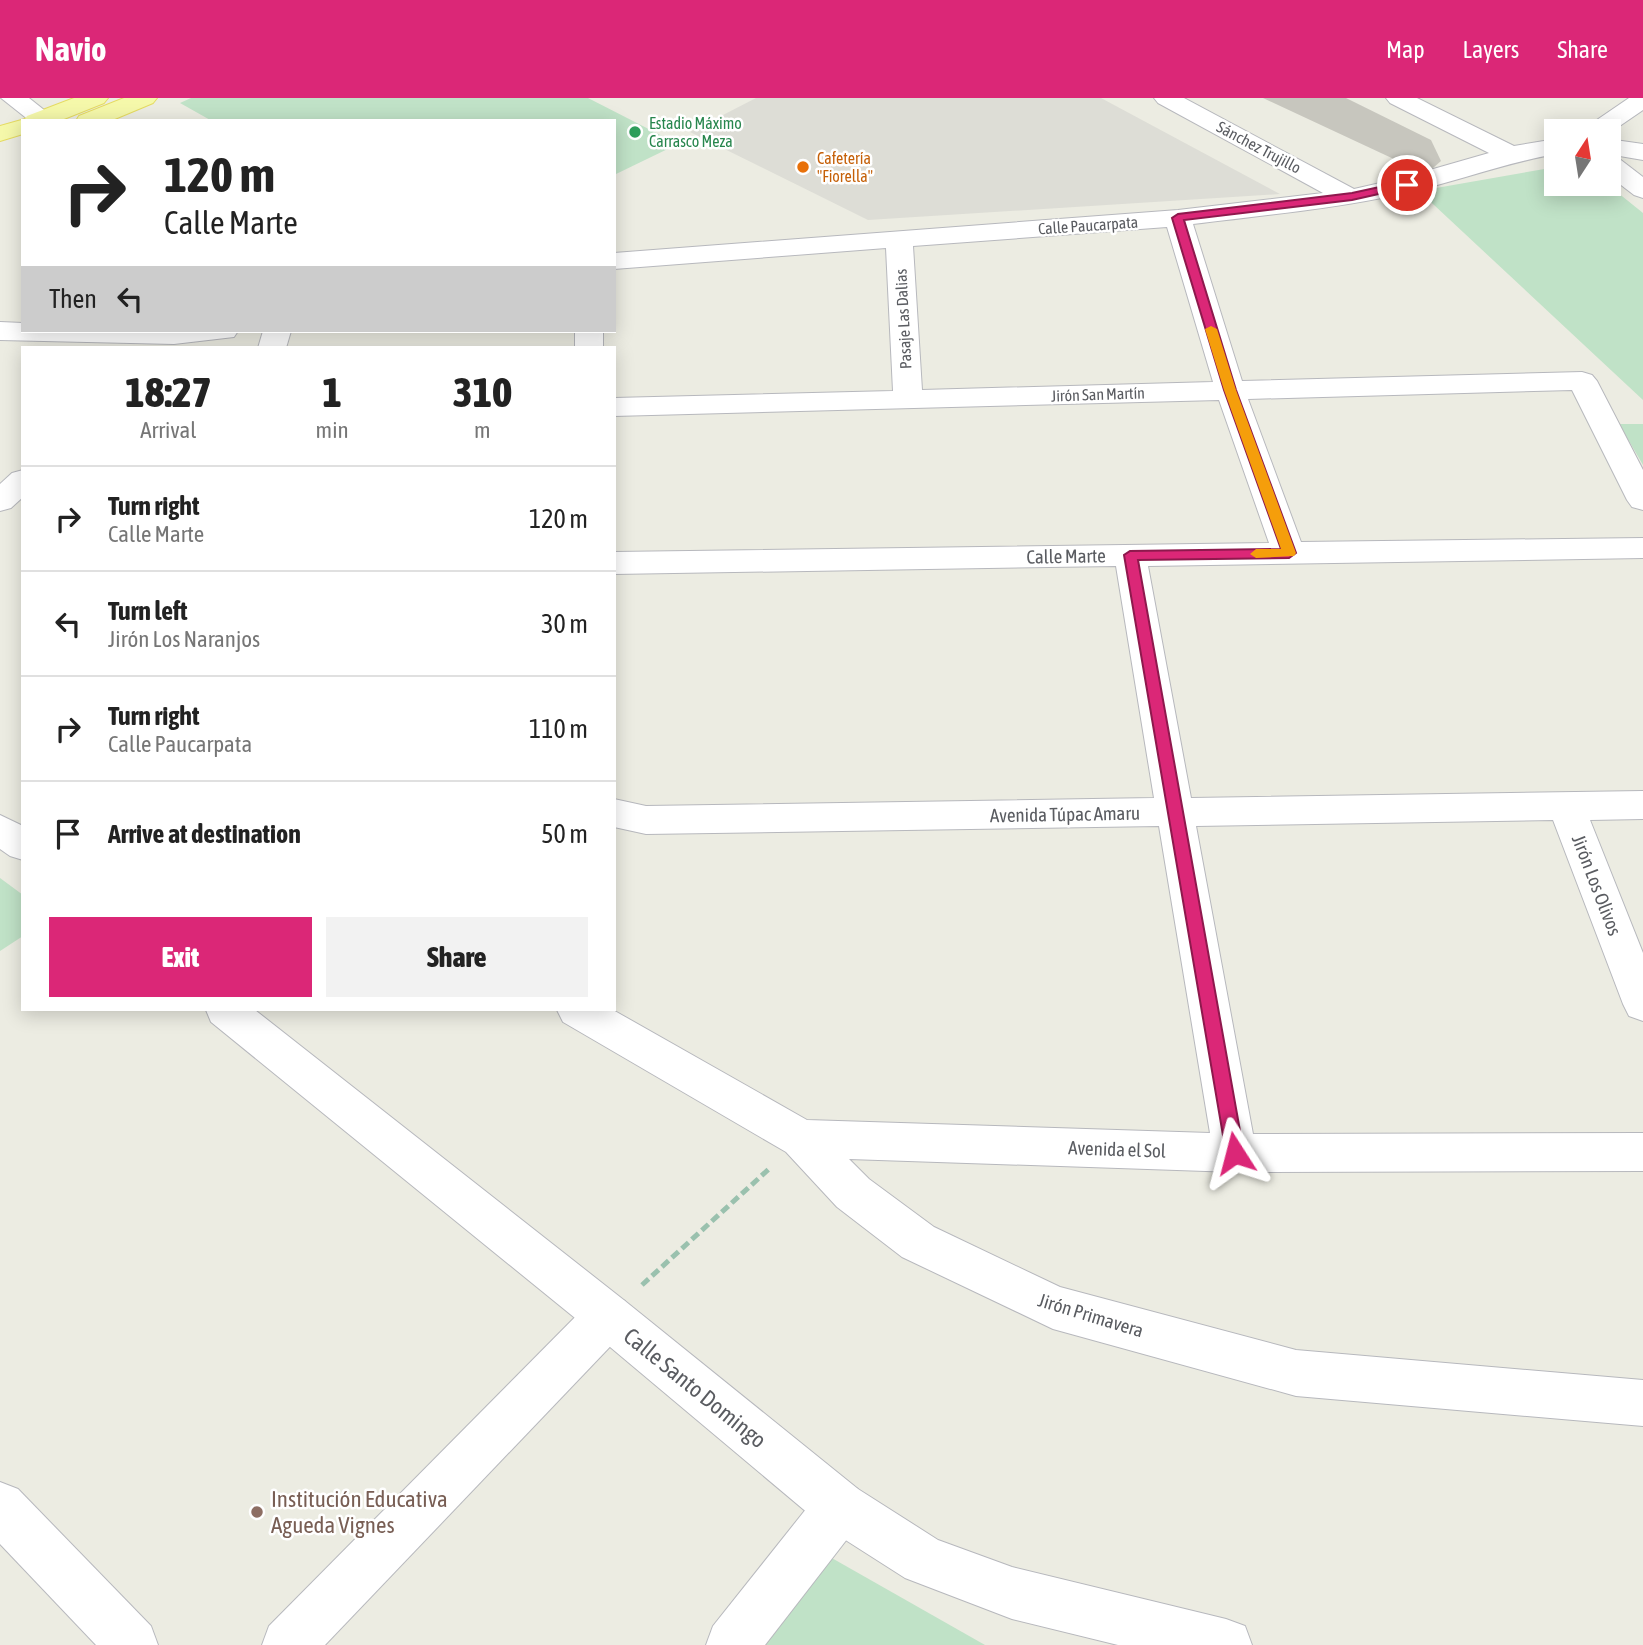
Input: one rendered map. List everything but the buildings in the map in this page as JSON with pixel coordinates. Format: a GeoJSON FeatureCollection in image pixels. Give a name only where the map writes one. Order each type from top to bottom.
{"type":"FeatureCollection","features":[{"type":"Feature","properties":{"kind":"main road"},"geometry":{"type":"LineString","coordinates":[[42,119],[96,98]]}},
{"type":"Feature","properties":{"kind":"main road"},"geometry":{"type":"LineString","coordinates":[[93,119],[145,98]]}},
{"type":"Feature","properties":{"kind":"main road"},"geometry":{"type":"LineString","coordinates":[[0,134],[21,127]]}},
{"type":"Feature","properties":{"kind":"main road"},"geometry":{"type":"LineString","coordinates":[[0,154],[21,147]]}},
{"type":"Feature","properties":{"kind":"street"},"geometry":{"type":"LineString","coordinates":[[13,98],[35,119]]}},
{"type":"Feature","properties":{"kind":"street","name":"Sánchez Trujillo"},"geometry":{"type":"LineString","coordinates":[[1166,98],[1352,197]]}},
{"type":"Feature","properties":{"kind":"street"},"geometry":{"type":"LineString","coordinates":[[1614,119],[1643,99]]}},
{"type":"Feature","properties":{"kind":"street"},"geometry":{"type":"LineString","coordinates":[[1415,101],[1511,154]]}},
{"type":"Feature","properties":{"kind":"street","name":"Calle Paucarpata"},"geometry":{"type":"LineString","coordinates":[[616,261],[1178,218],[1352,197],[1407,185],[1511,154],[1544,148]]}},
{"type":"Feature","properties":{"kind":"street"},"geometry":{"type":"LineString","coordinates":[[1621,148],[1643,152]]}},
{"type":"Feature","properties":{"kind":"street"},"geometry":{"type":"LineString","coordinates":[[1621,172],[1643,190]]}},
{"type":"Feature","properties":{"kind":"street"},"geometry":{"type":"LineString","coordinates":[[1178,218],[1230,390],[1289,553]]}},
{"type":"Feature","properties":{"kind":"street","name":"Pasaje Las Dalias"},"geometry":{"type":"LineString","coordinates":[[898,239],[908,399]]}},
{"type":"Feature","properties":{"kind":"street"},"geometry":{"type":"LineString","coordinates":[[0,331],[21,332]]}},
{"type":"Feature","properties":{"kind":"street"},"geometry":{"type":"LineString","coordinates":[[31,333],[168,342],[214,333]]}},
{"type":"Feature","properties":{"kind":"street","name":"Jirón San Martín"},"geometry":{"type":"LineString","coordinates":[[616,407],[1581,381],[1643,500]]}},
{"type":"Feature","properties":{"kind":"street"},"geometry":{"type":"LineString","coordinates":[[0,502],[21,482]]}},
{"type":"Feature","properties":{"kind":"street","name":"Calle Marte"},"geometry":{"type":"LineString","coordinates":[[616,563],[1643,548]]}},
{"type":"Feature","properties":{"kind":"street"},"geometry":{"type":"LineString","coordinates":[[1130,555],[1235,1153]]}},
{"type":"Feature","properties":{"kind":"street","name":"Avenida Túpac Amaru"},"geometry":{"type":"LineString","coordinates":[[616,813],[646,820],[1643,805]]}},
{"type":"Feature","properties":{"kind":"street","name":"Jirón Los Olivos"},"geometry":{"type":"LineString","coordinates":[[1566,806],[1643,1004]]}},
{"type":"Feature","properties":{"kind":"street"},"geometry":{"type":"LineString","coordinates":[[0,829],[21,845]]}},
{"type":"Feature","properties":{"kind":"street","name":"Calle Santo Domingo"},"geometry":{"type":"LineString","coordinates":[[227,1011],[608,1316],[840,1507],[923,1560],[1012,1593],[1226,1645]]}},
{"type":"Feature","properties":{"kind":"street","name":"Jirón Primavera"},"geometry":{"type":"LineString","coordinates":[[580,1011],[801,1139],[853,1193],[918,1242],[1053,1307],[1296,1373],[1643,1403]]}},
{"type":"Feature","properties":{"kind":"street","name":"Avenida el Sol"},"geometry":{"type":"LineString","coordinates":[[801,1139],[1235,1153],[1643,1152]]}},
{"type":"Feature","properties":{"kind":"street"},"geometry":{"type":"LineString","coordinates":[[288,1645],[608,1316]]}},
{"type":"Feature","properties":{"kind":"street"},"geometry":{"type":"LineString","coordinates":[[0,1507],[132,1645]]}},
{"type":"Feature","properties":{"kind":"street"},"geometry":{"type":"LineString","coordinates":[[732,1645],[840,1507]]}},
{"type":"Feature","properties":{"kind":"path"},"geometry":{"type":"LineString","coordinates":[[608,1316],[801,1139]]}},
{"type":"Feature","properties":{"kind":"shaded area"},"geometry":{"type":"Polygon","coordinates":[[[756,98],[1101,98],[1280,194],[868,220],[690,132],[756,98]]]}},
{"type":"Feature","properties":{"kind":"green space","name":"Estadio Máximo Carrasco Meza"},"geometry":{"type":"Polygon","coordinates":[[[191,98],[588,98],[678,144],[616,174],[616,119],[208,119],[180,103],[191,98]]]}},
{"type":"Feature","properties":{"kind":"green space"},"geometry":{"type":"Polygon","coordinates":[[[1544,169],[1544,196],[1621,195],[1643,213],[1643,400],[1419,191],[1544,169]]]}},
{"type":"Feature","properties":{"kind":"green space"},"geometry":{"type":"Polygon","coordinates":[[[1619,424],[1643,424],[1643,465],[1619,424]]]}},
{"type":"Feature","properties":{"kind":"green space"},"geometry":{"type":"Polygon","coordinates":[[[0,878],[21,894],[21,937],[0,951],[0,878]]]}},
{"type":"Feature","properties":{"kind":"green space"},"geometry":{"type":"Polygon","coordinates":[[[830,1557],[985,1645],[762,1645],[830,1557]]]}},
{"type":"Feature","properties":{"kind":"slow traffic"},"geometry":{"type":"LineString","coordinates":[[1211,329],[1230,390],[1289,553],[1256,554]]}},
{"type":"Feature","properties":{"kind":"place","name":"Estadio Máximo Carrasco Meza"},"geometry":{"type":"Point","coordinates":[635,132]}},
{"type":"Feature","properties":{"kind":"place","name":"Cafetería \"Fiorella\""},"geometry":{"type":"Point","coordinates":[803,167]}},
{"type":"Feature","properties":{"kind":"place","name":"Institución Educativa Agueda Vignes"},"geometry":{"type":"Point","coordinates":[257,1512]}},
{"type":"Feature","properties":{"kind":"route"},"geometry":{"type":"LineString","coordinates":[[1235,1153],[1130,555],[1289,553],[1230,390],[1178,218],[1352,197],[1407,185]]}}]}
